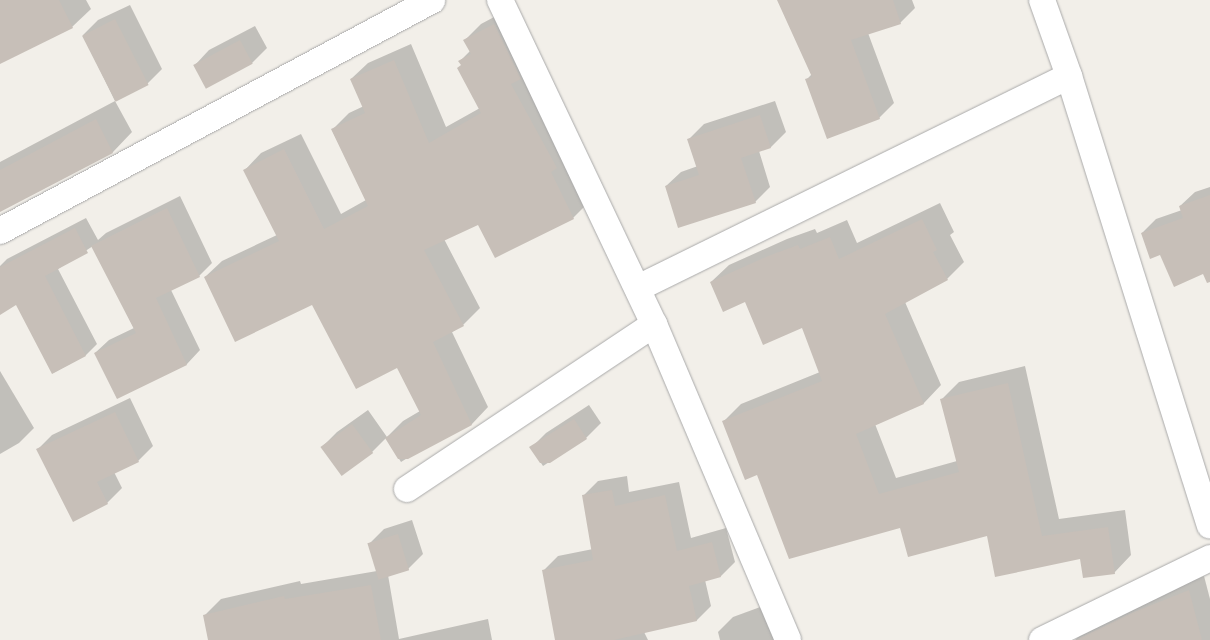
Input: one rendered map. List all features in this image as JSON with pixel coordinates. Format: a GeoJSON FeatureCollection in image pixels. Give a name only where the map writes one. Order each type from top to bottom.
{"type":"FeatureCollection","features":[{"type":"Feature","properties":{"kind":"street"},"geometry":{"type":"LineString","coordinates":[[0,231],[432,0]]}},
{"type":"Feature","properties":{"kind":"street"},"geometry":{"type":"LineString","coordinates":[[500,0],[638,288],[788,640]]}},
{"type":"Feature","properties":{"kind":"street"},"geometry":{"type":"LineString","coordinates":[[1042,0],[1069,76],[1210,525]]}},
{"type":"Feature","properties":{"kind":"street"},"geometry":{"type":"LineString","coordinates":[[638,288],[1069,76]]}},
{"type":"Feature","properties":{"kind":"street"},"geometry":{"type":"LineString","coordinates":[[406,489],[654,324]]}},
{"type":"Feature","properties":{"kind":"street"},"geometry":{"type":"LineString","coordinates":[[1042,640],[1210,558]]}},
{"type":"Feature","properties":{"kind":"building"},"geometry":{"type":"Polygon","coordinates":[[[0,0],[59,0],[73,28],[0,64],[0,0]]]}},
{"type":"Feature","properties":{"kind":"building"},"geometry":{"type":"Polygon","coordinates":[[[777,0],[893,0],[901,24],[851,40],[880,119],[827,139],[805,79],[812,77],[777,0]]]}},
{"type":"Feature","properties":{"kind":"building"},"geometry":{"type":"Polygon","coordinates":[[[115,19],[149,85],[116,102],[82,36],[115,19]]]}},
{"type":"Feature","properties":{"kind":"building"},"geometry":{"type":"Polygon","coordinates":[[[494,24],[521,79],[511,84],[557,168],[551,172],[574,219],[495,258],[478,225],[424,250],[464,326],[433,342],[472,425],[408,459],[398,459],[385,438],[421,415],[397,368],[356,389],[312,305],[235,342],[204,277],[279,241],[243,170],[284,149],[324,229],[368,206],[331,129],[365,113],[350,79],[394,60],[429,143],[481,113],[457,68],[461,65],[458,61],[471,54],[463,40],[494,24]]]}},
{"type":"Feature","properties":{"kind":"building"},"geometry":{"type":"Polygon","coordinates":[[[240,40],[253,64],[206,89],[193,65],[240,40]]]}},
{"type":"Feature","properties":{"kind":"building"},"geometry":{"type":"Polygon","coordinates":[[[760,115],[771,148],[741,158],[756,203],[678,228],[665,186],[699,175],[687,139],[760,115]]]}},
{"type":"Feature","properties":{"kind":"building"},"geometry":{"type":"Polygon","coordinates":[[[96,119],[113,153],[0,212],[0,170],[96,119]]]}},
{"type":"Feature","properties":{"kind":"building"},"geometry":{"type":"Polygon","coordinates":[[[1210,195],[1210,282],[1207,283],[1203,274],[1174,287],[1160,255],[1150,259],[1141,233],[1183,218],[1179,206],[1210,195]]]}},
{"type":"Feature","properties":{"kind":"building"},"geometry":{"type":"Polygon","coordinates":[[[167,208],[200,277],[156,298],[187,365],[117,399],[94,353],[136,333],[91,246],[167,208]]]}},
{"type":"Feature","properties":{"kind":"building"},"geometry":{"type":"Polygon","coordinates":[[[922,219],[937,250],[933,252],[948,280],[885,314],[924,404],[856,434],[879,494],[959,472],[940,399],[1008,383],[1042,536],[1108,527],[1115,574],[1083,578],[1080,559],[995,577],[987,536],[908,557],[900,528],[789,559],[757,475],[745,480],[722,421],[822,381],[802,328],[763,345],[745,302],[723,312],[710,282],[768,256],[798,245],[800,249],[830,237],[839,259],[922,219]]]}},
{"type":"Feature","properties":{"kind":"building"},"geometry":{"type":"Polygon","coordinates":[[[75,228],[88,253],[45,276],[86,356],[52,374],[16,305],[0,315],[0,267],[75,228]]]}},
{"type":"Feature","properties":{"kind":"building"},"geometry":{"type":"Polygon","coordinates":[[[115,412],[139,462],[97,482],[108,504],[73,522],[36,449],[115,412]]]}},
{"type":"Feature","properties":{"kind":"building"},"geometry":{"type":"Polygon","coordinates":[[[574,419],[587,439],[550,463],[540,463],[529,447],[574,419]]]}},
{"type":"Feature","properties":{"kind":"building"},"geometry":{"type":"Polygon","coordinates":[[[352,424],[373,453],[342,476],[320,447],[352,424]]]}},
{"type":"Feature","properties":{"kind":"building"},"geometry":{"type":"Polygon","coordinates":[[[612,490],[615,506],[665,495],[677,551],[712,542],[721,577],[689,586],[697,621],[614,640],[555,640],[542,570],[593,560],[582,495],[612,490]]]}},
{"type":"Feature","properties":{"kind":"building"},"geometry":{"type":"Polygon","coordinates":[[[398,534],[409,570],[379,580],[367,543],[398,534]]]}},
{"type":"Feature","properties":{"kind":"building"},"geometry":{"type":"Polygon","coordinates":[[[371,585],[381,640],[208,640],[203,615],[284,596],[285,599],[371,585]]]}},
{"type":"Feature","properties":{"kind":"building"},"geometry":{"type":"Polygon","coordinates":[[[1189,590],[1202,640],[1076,640],[1132,613],[1189,590]]]}}]}
